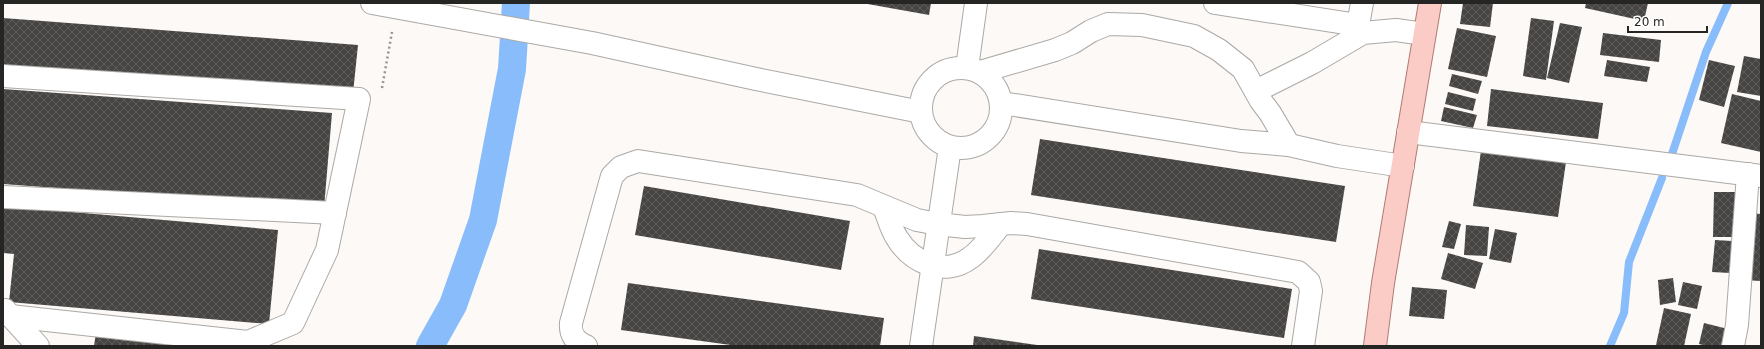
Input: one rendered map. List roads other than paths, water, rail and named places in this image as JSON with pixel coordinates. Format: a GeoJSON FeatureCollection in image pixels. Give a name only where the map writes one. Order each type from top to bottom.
{"type":"FeatureCollection","features":[{"type":"Feature","properties":{"kind":"main road"},"geometry":{"type":"LineString","coordinates":[[1375,346],[1383,283],[1408,132],[1411,32],[1430,3]]}},
{"type":"Feature","properties":{"kind":"street"},"geometry":{"type":"LineString","coordinates":[[372,3],[592,43],[756,80],[921,112]]}},
{"type":"Feature","properties":{"kind":"street"},"geometry":{"type":"LineString","coordinates":[[973,70],[976,3]]}},
{"type":"Feature","properties":{"kind":"street"},"geometry":{"type":"LineString","coordinates":[[1215,3],[1358,25],[1362,3]]}},
{"type":"Feature","properties":{"kind":"street"},"geometry":{"type":"LineString","coordinates":[[973,70],[990,80],[998,90],[1002,103],[1001,116],[996,129],[987,139],[976,146],[963,148],[950,147],[939,142],[930,134],[924,124],[921,112],[922,100],[926,88],[933,79],[944,72],[955,68],[973,70],[1055,50],[1072,43],[1091,31],[1108,24],[1142,25],[1194,36],[1213,47],[1243,69],[1289,145]]}},
{"type":"Feature","properties":{"kind":"street"},"geometry":{"type":"LineString","coordinates":[[1256,92],[1312,63],[1363,33],[1411,32]]}},
{"type":"Feature","properties":{"kind":"street"},"geometry":{"type":"LineString","coordinates":[[3,76],[359,99],[327,250],[293,323],[248,342],[6,312]]}},
{"type":"Feature","properties":{"kind":"street"},"geometry":{"type":"LineString","coordinates":[[1002,103],[1240,141],[1289,145],[1337,156],[1403,166]]}},
{"type":"Feature","properties":{"kind":"street"},"geometry":{"type":"LineString","coordinates":[[1408,132],[1755,175],[1734,346]]}},
{"type":"Feature","properties":{"kind":"street"},"geometry":{"type":"LineString","coordinates":[[921,346],[950,147]]}},
{"type":"Feature","properties":{"kind":"street"},"geometry":{"type":"LineString","coordinates":[[586,346],[580,344],[573,337],[570,331],[571,323],[612,176],[621,167],[629,162],[638,161],[649,161],[857,195],[917,220],[938,224],[965,227],[1011,223],[1027,224],[1298,272],[1309,282],[1311,291],[1303,346]]}},
{"type":"Feature","properties":{"kind":"street"},"geometry":{"type":"LineString","coordinates":[[3,197],[335,213]]}},
{"type":"Feature","properties":{"kind":"street"},"geometry":{"type":"LineString","coordinates":[[884,207],[897,239],[911,254],[922,262],[932,266],[955,266],[971,258],[1001,224]]}},
{"type":"Feature","properties":{"kind":"street"},"geometry":{"type":"LineString","coordinates":[[6,312],[38,346]]}},
{"type":"Feature","properties":{"kind":"waterway"},"geometry":{"type":"LineString","coordinates":[[430,346],[453,305],[483,220],[512,69],[516,3]]}},
{"type":"Feature","properties":{"kind":"waterway"},"geometry":{"type":"LineString","coordinates":[[1672,154],[1706,52],[1728,3]]}},
{"type":"Feature","properties":{"kind":"waterway"},"geometry":{"type":"LineString","coordinates":[[1610,346],[1624,313],[1629,262],[1662,178]]}}]}
